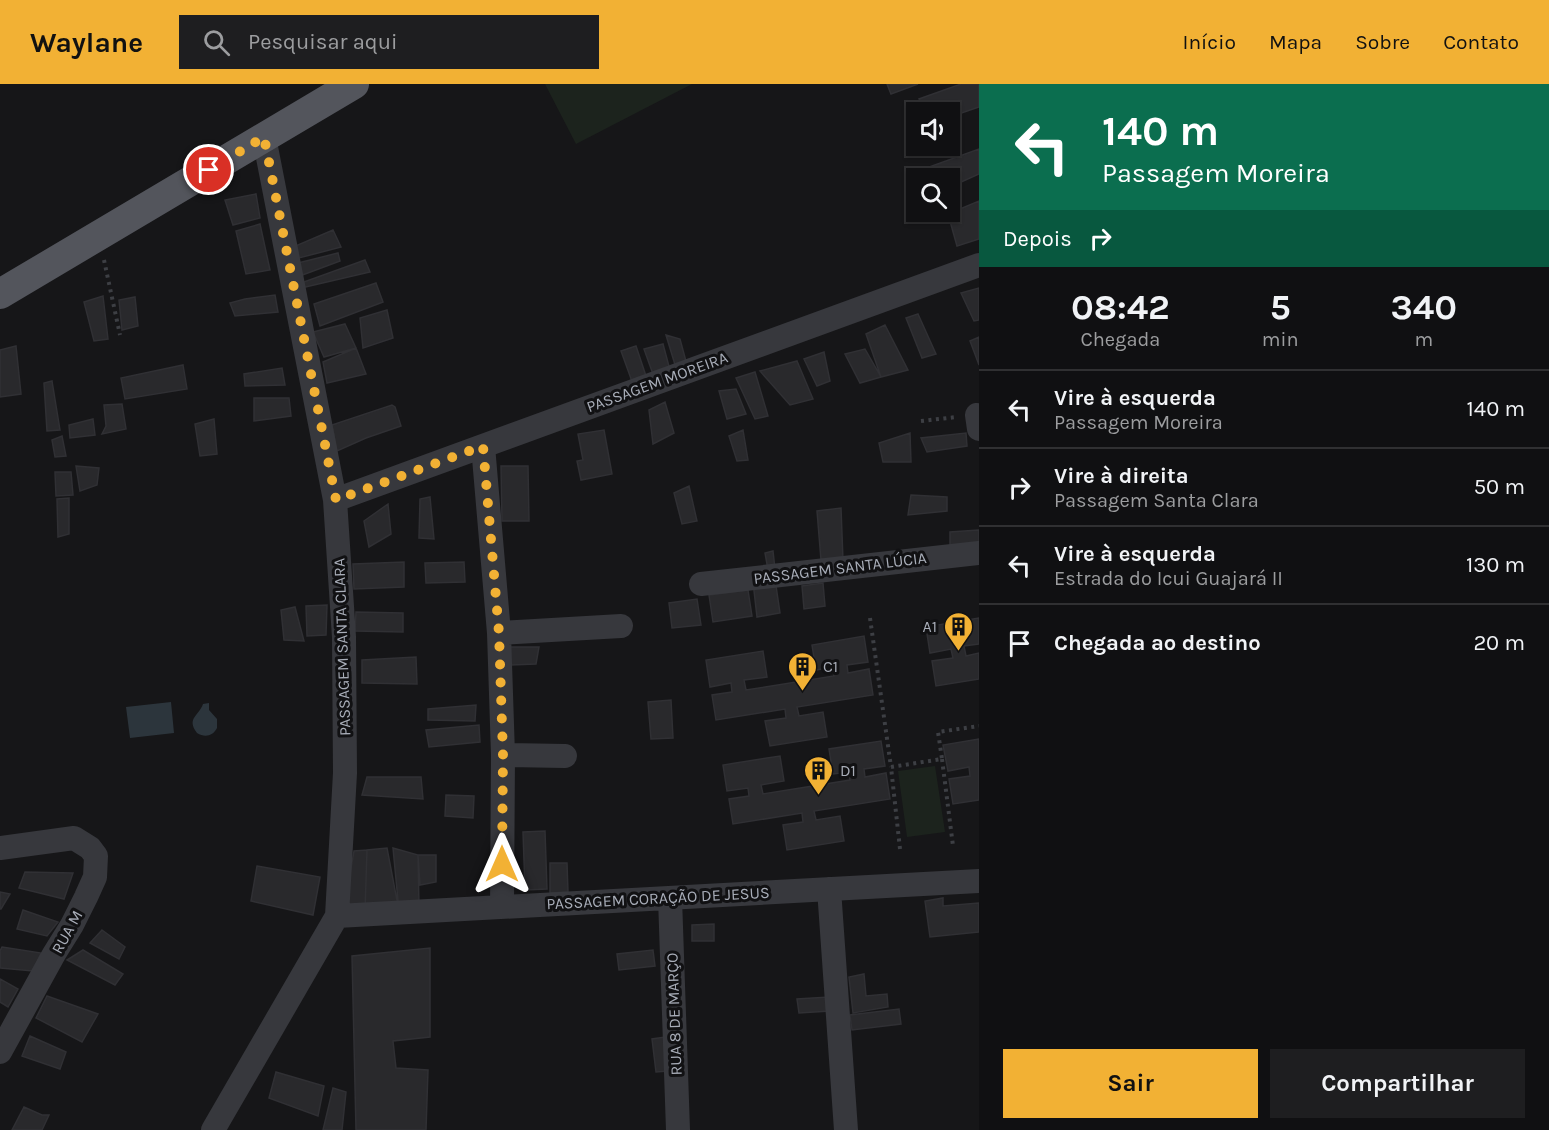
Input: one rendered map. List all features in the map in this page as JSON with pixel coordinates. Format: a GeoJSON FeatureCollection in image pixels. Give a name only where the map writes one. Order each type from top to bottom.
{"type":"FeatureCollection","features":[{"type":"Feature","properties":{"kind":"main road"},"geometry":{"type":"LineString","coordinates":[[0,294],[354,84]]}},
{"type":"Feature","properties":{"kind":"street","name":"PASSAGEM SANTA CLARA"},"geometry":{"type":"LineString","coordinates":[[213,1130],[337,916],[345,773],[345,649],[336,500],[264,137]]}},
{"type":"Feature","properties":{"kind":"street","name":"PASSAGEM MOREIRA"},"geometry":{"type":"LineString","coordinates":[[336,500],[979,265]]}},
{"type":"Feature","properties":{"kind":"street"},"geometry":{"type":"LineString","coordinates":[[483,446],[499,633],[503,755],[502,907]]}},
{"type":"Feature","properties":{"kind":"street","name":"PASSAGEM SANTA LÚCIA"},"geometry":{"type":"LineString","coordinates":[[701,584],[979,553]]}},
{"type":"Feature","properties":{"kind":"street"},"geometry":{"type":"LineString","coordinates":[[499,633],[621,626]]}},
{"type":"Feature","properties":{"kind":"street"},"geometry":{"type":"LineString","coordinates":[[503,755],[565,756]]}},
{"type":"Feature","properties":{"kind":"street","name":"RUA M"},"geometry":{"type":"LineString","coordinates":[[0,848],[74,838],[90,848],[96,856],[95,877],[72,925],[0,1052]]}},
{"type":"Feature","properties":{"kind":"street","name":"PASSAGEM CORAÇÃO DE JESUS"},"geometry":{"type":"LineString","coordinates":[[337,916],[979,880]]}},
{"type":"Feature","properties":{"kind":"street"},"geometry":{"type":"LineString","coordinates":[[829,889],[846,1130]]}},
{"type":"Feature","properties":{"kind":"street","name":"RUA 8 DE MARÇO"},"geometry":{"type":"LineString","coordinates":[[670,898],[678,1130]]}},
{"type":"Feature","properties":{"kind":"path"},"geometry":{"type":"LineString","coordinates":[[98,236],[120,335]]}},
{"type":"Feature","properties":{"kind":"path"},"geometry":{"type":"LineString","coordinates":[[921,421],[978,422]]}},
{"type":"Feature","properties":{"kind":"path"},"geometry":{"type":"LineString","coordinates":[[870,618],[900,849]]}},
{"type":"Feature","properties":{"kind":"path"},"geometry":{"type":"LineString","coordinates":[[953,846],[938,732],[979,726]]}},
{"type":"Feature","properties":{"kind":"path"},"geometry":{"type":"LineString","coordinates":[[891,767],[942,759]]}},
{"type":"Feature","properties":{"kind":"shaded area"},"geometry":{"type":"Polygon","coordinates":[[[545,84],[692,84],[576,144],[545,84]]]}},
{"type":"Feature","properties":{"kind":"shaded area"},"geometry":{"type":"Polygon","coordinates":[[[171,702],[174,733],[130,738],[126,707],[171,702]]]}},
{"type":"Feature","properties":{"kind":"shaded area"},"geometry":{"type":"Polygon","coordinates":[[[209,703],[209,710],[217,719],[217,728],[206,736],[197,733],[193,720],[203,704],[209,703]]]}},
{"type":"Feature","properties":{"kind":"shaded area"},"geometry":{"type":"Polygon","coordinates":[[[935,766],[945,832],[907,837],[898,771],[935,766]]]}},
{"type":"Feature","properties":{"kind":"building"},"geometry":{"type":"Polygon","coordinates":[[[887,84],[918,84],[891,94],[887,84]]]}},
{"type":"Feature","properties":{"kind":"building"},"geometry":{"type":"Polygon","coordinates":[[[961,84],[979,84],[979,107],[960,114],[960,102],[921,102],[919,99],[961,84]]]}},
{"type":"Feature","properties":{"kind":"building"},"geometry":{"type":"Polygon","coordinates":[[[979,149],[979,174],[960,183],[960,168],[929,167],[960,156],[979,149]]]}},
{"type":"Feature","properties":{"kind":"building"},"geometry":{"type":"Polygon","coordinates":[[[256,194],[260,218],[233,225],[225,200],[256,194]]]}},
{"type":"Feature","properties":{"kind":"building"},"geometry":{"type":"Polygon","coordinates":[[[979,201],[979,239],[957,246],[950,222],[960,222],[960,209],[979,201]]]}},
{"type":"Feature","properties":{"kind":"building"},"geometry":{"type":"Polygon","coordinates":[[[260,224],[270,270],[246,274],[236,231],[260,224]]]}},
{"type":"Feature","properties":{"kind":"building"},"geometry":{"type":"Polygon","coordinates":[[[333,230],[341,247],[299,258],[293,247],[333,230]]]}},
{"type":"Feature","properties":{"kind":"building"},"geometry":{"type":"Polygon","coordinates":[[[338,253],[340,261],[297,277],[290,265],[338,253]]]}},
{"type":"Feature","properties":{"kind":"building"},"geometry":{"type":"Polygon","coordinates":[[[365,260],[370,272],[301,288],[301,283],[365,260]]]}},
{"type":"Feature","properties":{"kind":"building"},"geometry":{"type":"Polygon","coordinates":[[[376,283],[383,302],[320,326],[314,304],[376,283]]]}},
{"type":"Feature","properties":{"kind":"building"},"geometry":{"type":"Polygon","coordinates":[[[979,288],[979,320],[974,321],[961,293],[979,288]]]}},
{"type":"Feature","properties":{"kind":"building"},"geometry":{"type":"Polygon","coordinates":[[[275,295],[278,312],[235,316],[230,303],[245,299],[275,295]]]}},
{"type":"Feature","properties":{"kind":"building"},"geometry":{"type":"Polygon","coordinates":[[[103,296],[108,339],[94,341],[84,302],[103,296]]]}},
{"type":"Feature","properties":{"kind":"building"},"geometry":{"type":"Polygon","coordinates":[[[135,297],[138,326],[122,330],[119,300],[135,297]]]}},
{"type":"Feature","properties":{"kind":"building"},"geometry":{"type":"Polygon","coordinates":[[[387,310],[393,338],[363,348],[360,318],[387,310]]]}},
{"type":"Feature","properties":{"kind":"building"},"geometry":{"type":"Polygon","coordinates":[[[918,314],[936,354],[922,358],[906,318],[918,314]]]}},
{"type":"Feature","properties":{"kind":"building"},"geometry":{"type":"Polygon","coordinates":[[[345,324],[356,348],[324,357],[313,332],[345,324]]]}},
{"type":"Feature","properties":{"kind":"building"},"geometry":{"type":"Polygon","coordinates":[[[885,325],[908,370],[881,377],[866,334],[885,325]]]}},
{"type":"Feature","properties":{"kind":"building"},"geometry":{"type":"Polygon","coordinates":[[[666,335],[680,339],[687,365],[676,368],[666,335]]]}},
{"type":"Feature","properties":{"kind":"building"},"geometry":{"type":"Polygon","coordinates":[[[979,337],[979,365],[970,341],[979,337]]]}},
{"type":"Feature","properties":{"kind":"building"},"geometry":{"type":"Polygon","coordinates":[[[663,344],[670,370],[654,377],[644,349],[663,344]]]}},
{"type":"Feature","properties":{"kind":"building"},"geometry":{"type":"Polygon","coordinates":[[[16,346],[21,394],[0,397],[0,350],[16,346]]]}},
{"type":"Feature","properties":{"kind":"building"},"geometry":{"type":"Polygon","coordinates":[[[636,346],[649,385],[634,387],[621,351],[636,346]]]}},
{"type":"Feature","properties":{"kind":"building"},"geometry":{"type":"Polygon","coordinates":[[[356,348],[366,374],[327,383],[323,362],[356,348]]]}},
{"type":"Feature","properties":{"kind":"building"},"geometry":{"type":"Polygon","coordinates":[[[865,349],[881,377],[860,383],[845,354],[865,349]]]}},
{"type":"Feature","properties":{"kind":"building"},"geometry":{"type":"Polygon","coordinates":[[[824,352],[830,381],[817,386],[804,359],[824,352]]]}},
{"type":"Feature","properties":{"kind":"building"},"geometry":{"type":"Polygon","coordinates":[[[797,361],[813,399],[790,405],[760,371],[797,361]]]}},
{"type":"Feature","properties":{"kind":"building"},"geometry":{"type":"Polygon","coordinates":[[[183,365],[187,389],[125,399],[121,378],[183,365]]]}},
{"type":"Feature","properties":{"kind":"building"},"geometry":{"type":"Polygon","coordinates":[[[282,368],[285,385],[245,386],[244,374],[282,368]]]}},
{"type":"Feature","properties":{"kind":"building"},"geometry":{"type":"Polygon","coordinates":[[[755,372],[768,416],[755,419],[736,378],[755,372]]]}},
{"type":"Feature","properties":{"kind":"building"},"geometry":{"type":"Polygon","coordinates":[[[52,381],[60,430],[47,431],[44,383],[52,381]]]}},
{"type":"Feature","properties":{"kind":"building"},"geometry":{"type":"Polygon","coordinates":[[[736,389],[746,414],[727,419],[719,391],[736,389]]]}},
{"type":"Feature","properties":{"kind":"building"},"geometry":{"type":"Polygon","coordinates":[[[254,398],[289,398],[291,416],[254,421],[254,398]]]}},
{"type":"Feature","properties":{"kind":"building"},"geometry":{"type":"Polygon","coordinates":[[[665,402],[674,433],[653,444],[649,410],[665,402]]]}},
{"type":"Feature","properties":{"kind":"building"},"geometry":{"type":"Polygon","coordinates":[[[122,404],[126,429],[102,434],[106,426],[104,405],[122,404]]]}},
{"type":"Feature","properties":{"kind":"building"},"geometry":{"type":"Polygon","coordinates":[[[392,405],[395,407],[401,426],[337,451],[332,425],[392,405]]]}},
{"type":"Feature","properties":{"kind":"building"},"geometry":{"type":"Polygon","coordinates":[[[93,419],[95,435],[70,438],[69,425],[93,419]]]}},
{"type":"Feature","properties":{"kind":"building"},"geometry":{"type":"Polygon","coordinates":[[[214,419],[217,454],[200,456],[195,424],[214,419]]]}},
{"type":"Feature","properties":{"kind":"building"},"geometry":{"type":"Polygon","coordinates":[[[604,430],[612,474],[581,480],[577,461],[583,460],[578,434],[604,430]]]}},
{"type":"Feature","properties":{"kind":"building"},"geometry":{"type":"Polygon","coordinates":[[[743,430],[748,460],[737,461],[729,436],[743,430]]]}},
{"type":"Feature","properties":{"kind":"building"},"geometry":{"type":"Polygon","coordinates":[[[910,433],[911,462],[883,462],[879,443],[910,433]]]}},
{"type":"Feature","properties":{"kind":"building"},"geometry":{"type":"Polygon","coordinates":[[[966,433],[967,446],[927,452],[921,438],[966,433]]]}},
{"type":"Feature","properties":{"kind":"building"},"geometry":{"type":"Polygon","coordinates":[[[62,436],[66,456],[55,457],[52,440],[62,436]]]}},
{"type":"Feature","properties":{"kind":"building"},"geometry":{"type":"Polygon","coordinates":[[[76,466],[99,468],[97,485],[80,491],[76,466]]]}},
{"type":"Feature","properties":{"kind":"building"},"geometry":{"type":"Polygon","coordinates":[[[501,466],[528,466],[529,521],[502,521],[501,466]]]}},
{"type":"Feature","properties":{"kind":"building"},"geometry":{"type":"Polygon","coordinates":[[[55,472],[71,472],[73,495],[56,496],[55,472]]]}},
{"type":"Feature","properties":{"kind":"building"},"geometry":{"type":"Polygon","coordinates":[[[689,486],[697,521],[682,524],[674,493],[689,486]]]}},
{"type":"Feature","properties":{"kind":"building"},"geometry":{"type":"Polygon","coordinates":[[[911,495],[947,497],[947,511],[908,515],[911,495]]]}},
{"type":"Feature","properties":{"kind":"building"},"geometry":{"type":"Polygon","coordinates":[[[430,497],[434,539],[419,538],[420,499],[430,497]]]}},
{"type":"Feature","properties":{"kind":"building"},"geometry":{"type":"Polygon","coordinates":[[[69,498],[69,534],[58,537],[57,499],[69,498]]]}},
{"type":"Feature","properties":{"kind":"building"},"geometry":{"type":"Polygon","coordinates":[[[388,504],[391,534],[369,547],[364,521],[388,504]]]}},
{"type":"Feature","properties":{"kind":"building"},"geometry":{"type":"Polygon","coordinates":[[[841,508],[843,560],[821,560],[817,511],[841,508]]]}},
{"type":"Feature","properties":{"kind":"building"},"geometry":{"type":"Polygon","coordinates":[[[979,530],[979,547],[950,548],[950,532],[979,530]]]}},
{"type":"Feature","properties":{"kind":"building"},"geometry":{"type":"Polygon","coordinates":[[[773,551],[775,569],[768,570],[765,553],[773,551]]]}},
{"type":"Feature","properties":{"kind":"building"},"geometry":{"type":"Polygon","coordinates":[[[404,562],[404,587],[354,589],[353,564],[404,562]]]}},
{"type":"Feature","properties":{"kind":"building"},"geometry":{"type":"Polygon","coordinates":[[[464,562],[465,582],[426,583],[425,563],[464,562]]]}},
{"type":"Feature","properties":{"kind":"building"},"geometry":{"type":"Polygon","coordinates":[[[775,579],[780,613],[757,617],[753,582],[775,579]]]}},
{"type":"Feature","properties":{"kind":"building"},"geometry":{"type":"Polygon","coordinates":[[[823,583],[825,606],[804,609],[802,586],[823,583]]]}},
{"type":"Feature","properties":{"kind":"building"},"geometry":{"type":"Polygon","coordinates":[[[748,590],[752,616],[713,622],[709,595],[748,590]]]}},
{"type":"Feature","properties":{"kind":"building"},"geometry":{"type":"Polygon","coordinates":[[[697,599],[701,625],[672,628],[669,603],[697,599]]]}},
{"type":"Feature","properties":{"kind":"building"},"geometry":{"type":"Polygon","coordinates":[[[327,605],[326,635],[307,636],[306,606],[327,605]]]}},
{"type":"Feature","properties":{"kind":"building"},"geometry":{"type":"Polygon","coordinates":[[[295,607],[304,641],[284,640],[281,610],[295,607]]]}},
{"type":"Feature","properties":{"kind":"building"},"geometry":{"type":"Polygon","coordinates":[[[356,612],[403,613],[403,632],[355,631],[356,612]]]}},
{"type":"Feature","properties":{"kind":"building","name":"A1"},"geometry":{"type":"Polygon","coordinates":[[[979,618],[979,644],[964,646],[966,656],[979,653],[979,679],[936,686],[932,661],[953,658],[951,649],[930,653],[926,627],[979,618]]]}},
{"type":"Feature","properties":{"kind":"building","name":"C1"},"geometry":{"type":"Polygon","coordinates":[[[864,636],[868,662],[847,665],[848,673],[869,669],[873,695],[797,707],[799,716],[823,712],[827,737],[770,746],[765,721],[786,718],[785,709],[716,720],[712,695],[732,692],[731,683],[710,687],[706,660],[763,651],[767,677],[744,680],[746,690],[834,676],[832,667],[816,670],[812,645],[864,636]]]}},
{"type":"Feature","properties":{"kind":"building"},"geometry":{"type":"Polygon","coordinates":[[[509,647],[539,647],[536,664],[511,665],[509,647]]]}},
{"type":"Feature","properties":{"kind":"building"},"geometry":{"type":"Polygon","coordinates":[[[416,657],[417,684],[362,683],[362,660],[416,657]]]}},
{"type":"Feature","properties":{"kind":"building"},"geometry":{"type":"Polygon","coordinates":[[[671,700],[673,738],[651,739],[648,702],[671,700]]]}},
{"type":"Feature","properties":{"kind":"building"},"geometry":{"type":"Polygon","coordinates":[[[476,705],[475,721],[428,720],[428,709],[476,705]]]}},
{"type":"Feature","properties":{"kind":"building"},"geometry":{"type":"Polygon","coordinates":[[[479,725],[480,742],[429,747],[426,730],[479,725]]]}},
{"type":"Feature","properties":{"kind":"building"},"geometry":{"type":"Polygon","coordinates":[[[979,739],[979,800],[953,804],[949,779],[970,776],[969,767],[948,771],[943,745],[979,739]]]}},
{"type":"Feature","properties":{"kind":"building","name":"D1"},"geometry":{"type":"Polygon","coordinates":[[[881,741],[885,766],[864,769],[865,777],[886,773],[890,799],[814,811],[816,820],[840,816],[844,841],[787,850],[783,825],[803,822],[802,813],[733,824],[729,799],[749,796],[748,788],[727,791],[723,765],[780,756],[784,781],[761,785],[763,794],[850,780],[849,772],[833,774],[829,749],[881,741]]]}},
{"type":"Feature","properties":{"kind":"building"},"geometry":{"type":"Polygon","coordinates":[[[367,777],[421,777],[423,799],[362,795],[367,777]]]}},
{"type":"Feature","properties":{"kind":"building"},"geometry":{"type":"Polygon","coordinates":[[[446,795],[474,796],[473,818],[445,816],[446,795]]]}},
{"type":"Feature","properties":{"kind":"building"},"geometry":{"type":"Polygon","coordinates":[[[545,831],[547,889],[525,890],[523,832],[545,831]]]}},
{"type":"Feature","properties":{"kind":"building"},"geometry":{"type":"Polygon","coordinates":[[[387,848],[399,911],[365,911],[367,850],[387,848]]]}},
{"type":"Feature","properties":{"kind":"building"},"geometry":{"type":"Polygon","coordinates":[[[393,848],[418,855],[419,907],[399,911],[393,848]]]}},
{"type":"Feature","properties":{"kind":"building"},"geometry":{"type":"Polygon","coordinates":[[[367,850],[365,911],[344,909],[354,851],[367,850]]]}},
{"type":"Feature","properties":{"kind":"building"},"geometry":{"type":"Polygon","coordinates":[[[418,855],[436,855],[436,882],[420,885],[418,855]]]}},
{"type":"Feature","properties":{"kind":"building"},"geometry":{"type":"Polygon","coordinates":[[[550,863],[567,863],[568,892],[550,893],[550,863]]]}},
{"type":"Feature","properties":{"kind":"building"},"geometry":{"type":"Polygon","coordinates":[[[257,866],[320,877],[313,915],[251,901],[257,866]]]}},
{"type":"Feature","properties":{"kind":"building"},"geometry":{"type":"Polygon","coordinates":[[[25,872],[73,873],[64,899],[19,888],[25,872]]]}},
{"type":"Feature","properties":{"kind":"building"},"geometry":{"type":"Polygon","coordinates":[[[0,892],[10,894],[1,909],[0,909],[0,892]]]}},
{"type":"Feature","properties":{"kind":"building"},"geometry":{"type":"Polygon","coordinates":[[[943,898],[943,906],[979,903],[979,932],[930,937],[925,901],[943,898]]]}},
{"type":"Feature","properties":{"kind":"building"},"geometry":{"type":"Polygon","coordinates":[[[23,910],[58,922],[47,936],[17,929],[23,910]]]}},
{"type":"Feature","properties":{"kind":"building"},"geometry":{"type":"Polygon","coordinates":[[[714,924],[714,941],[692,941],[692,925],[714,924]]]}},
{"type":"Feature","properties":{"kind":"building"},"geometry":{"type":"Polygon","coordinates":[[[102,930],[125,947],[119,959],[90,943],[102,930]]]}},
{"type":"Feature","properties":{"kind":"building"},"geometry":{"type":"Polygon","coordinates":[[[2,947],[41,953],[33,971],[0,968],[2,947]]]}},
{"type":"Feature","properties":{"kind":"building"},"geometry":{"type":"Polygon","coordinates":[[[430,948],[430,1037],[393,1041],[396,1068],[428,1070],[426,1130],[356,1130],[352,956],[430,948]]]}},
{"type":"Feature","properties":{"kind":"building"},"geometry":{"type":"Polygon","coordinates":[[[83,950],[123,974],[115,985],[67,960],[83,950]]]}},
{"type":"Feature","properties":{"kind":"building"},"geometry":{"type":"Polygon","coordinates":[[[653,950],[655,966],[619,970],[617,954],[653,950]]]}},
{"type":"Feature","properties":{"kind":"building"},"geometry":{"type":"Polygon","coordinates":[[[864,974],[866,996],[887,994],[888,1007],[853,1013],[849,977],[864,974]]]}},
{"type":"Feature","properties":{"kind":"building"},"geometry":{"type":"Polygon","coordinates":[[[0,979],[18,989],[8,1007],[0,1002],[0,979]]]}},
{"type":"Feature","properties":{"kind":"building"},"geometry":{"type":"Polygon","coordinates":[[[47,996],[98,1014],[82,1042],[36,1018],[47,996]]]}},
{"type":"Feature","properties":{"kind":"building"},"geometry":{"type":"Polygon","coordinates":[[[829,997],[830,1011],[799,1013],[797,999],[829,997]]]}},
{"type":"Feature","properties":{"kind":"building"},"geometry":{"type":"Polygon","coordinates":[[[899,1009],[901,1024],[852,1030],[850,1015],[899,1009]]]}},
{"type":"Feature","properties":{"kind":"building"},"geometry":{"type":"Polygon","coordinates":[[[30,1036],[66,1052],[60,1069],[22,1056],[30,1036]]]}},
{"type":"Feature","properties":{"kind":"building"},"geometry":{"type":"Polygon","coordinates":[[[665,1037],[668,1071],[656,1072],[652,1039],[665,1037]]]}},
{"type":"Feature","properties":{"kind":"building"},"geometry":{"type":"Polygon","coordinates":[[[276,1072],[324,1086],[318,1116],[269,1098],[276,1072]]]}},
{"type":"Feature","properties":{"kind":"building"},"geometry":{"type":"Polygon","coordinates":[[[333,1088],[346,1092],[342,1130],[323,1130],[333,1088]]]}},
{"type":"Feature","properties":{"kind":"building"},"geometry":{"type":"Polygon","coordinates":[[[24,1107],[42,1115],[49,1115],[42,1130],[12,1130],[24,1107]]]}},
{"type":"Feature","properties":{"kind":"place","name":"A1"},"geometry":{"type":"Point","coordinates":[958,652]}},
{"type":"Feature","properties":{"kind":"place","name":"C1"},"geometry":{"type":"Point","coordinates":[802,692]}},
{"type":"Feature","properties":{"kind":"place","name":"D1"},"geometry":{"type":"Point","coordinates":[819,796]}},
{"type":"Feature","properties":{"kind":"route"},"geometry":{"type":"LineString","coordinates":[[209,170],[264,137],[336,500],[483,446],[499,633],[503,755],[502,864]]}}]}
